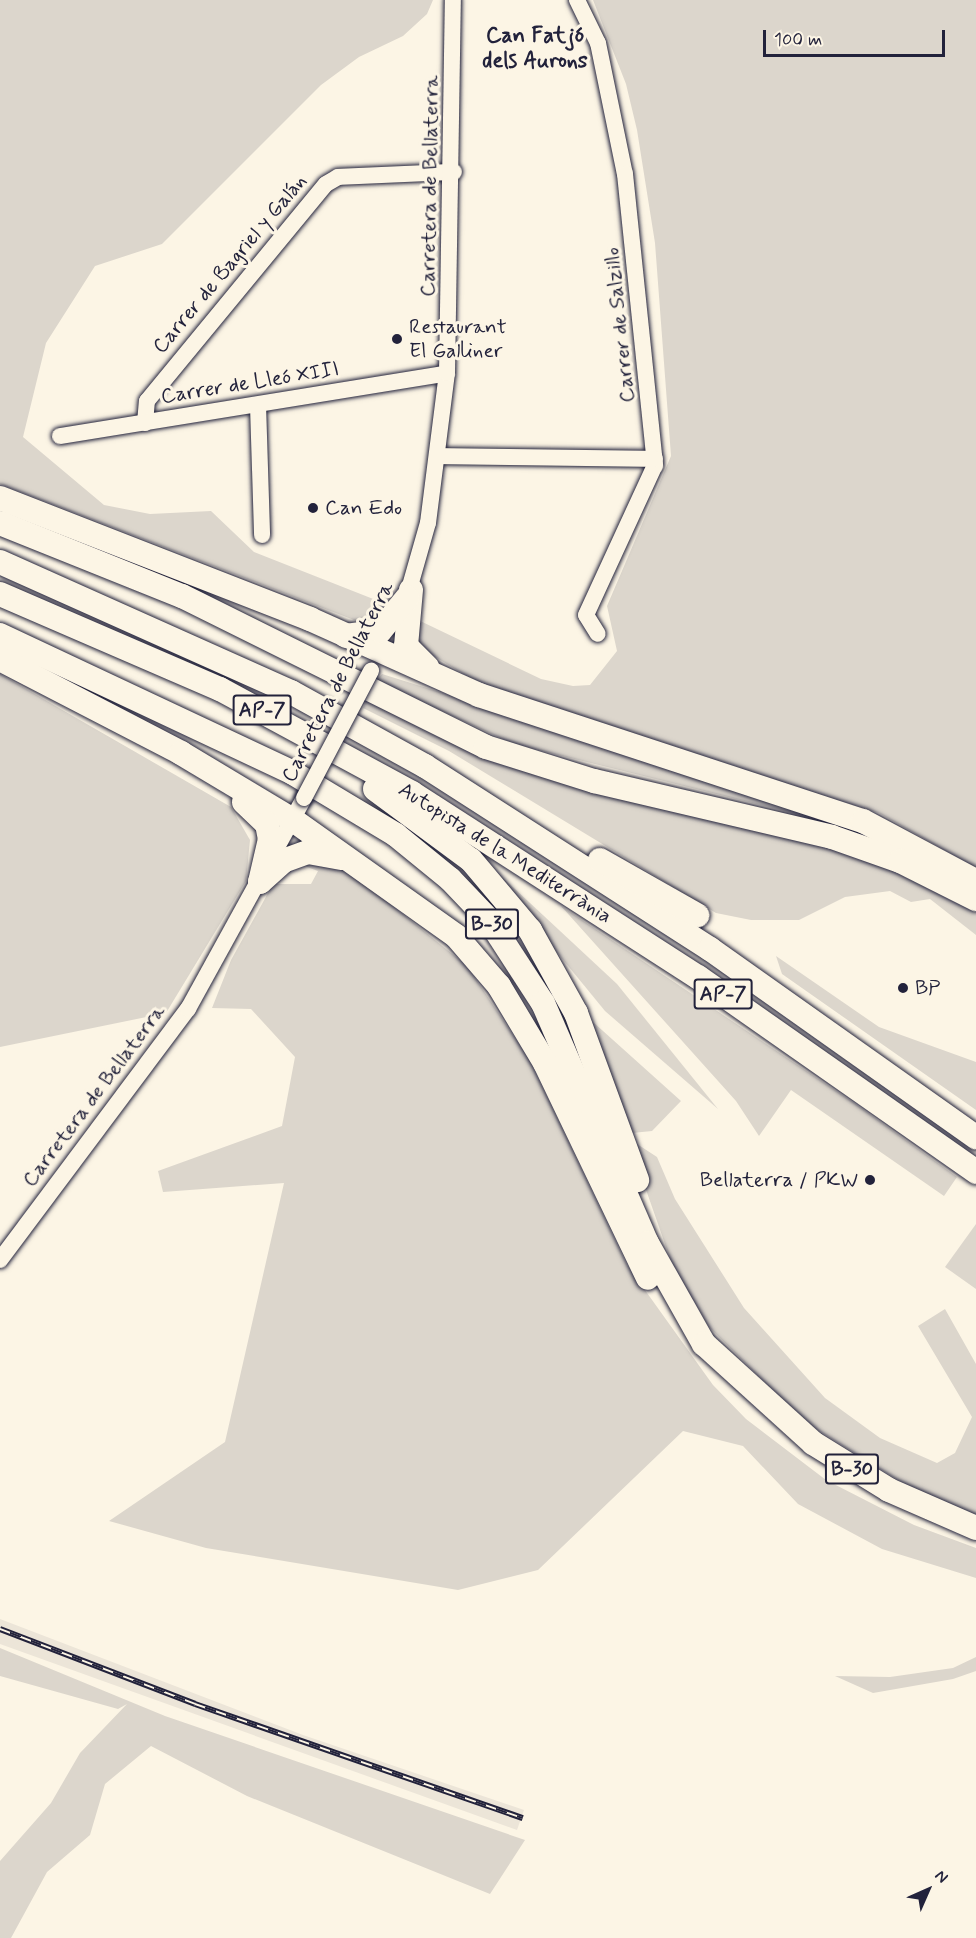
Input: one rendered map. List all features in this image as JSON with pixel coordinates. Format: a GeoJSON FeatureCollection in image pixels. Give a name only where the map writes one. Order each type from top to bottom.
{"type":"FeatureCollection","features":[{"type":"Feature","properties":{"kind":"highway"},"geometry":{"type":"LineString","coordinates":[[0,498],[340,634],[376,662],[394,670],[480,695],[814,803],[903,840],[976,881]]}},
{"type":"Feature","properties":{"kind":"highway"},"geometry":{"type":"LineString","coordinates":[[0,523],[182,597],[486,747],[594,781],[832,837],[900,861],[976,899]]}},
{"type":"Feature","properties":{"kind":"highway","name":"Autopista de la Mediterrània"},"geometry":{"type":"LineString","coordinates":[[0,562],[291,692],[479,798],[840,1038],[976,1137]]}},
{"type":"Feature","properties":{"kind":"highway","name":"Autopista de la Mediterrània"},"geometry":{"type":"LineString","coordinates":[[0,594],[52,613],[220,689],[412,793],[698,977],[976,1172]]}},
{"type":"Feature","properties":{"kind":"highway"},"geometry":{"type":"LineString","coordinates":[[340,634],[380,631],[409,594]]}},
{"type":"Feature","properties":{"kind":"highway"},"geometry":{"type":"LineString","coordinates":[[409,594],[404,640],[408,651],[480,695]]}},
{"type":"Feature","properties":{"kind":"highway"},"geometry":{"type":"LineString","coordinates":[[52,613],[360,779],[446,839],[495,886],[530,930],[576,1013],[680,1289],[715,1342],[779,1416]]}},
{"type":"Feature","properties":{"kind":"highway","name":"B-30"},"geometry":{"type":"LineString","coordinates":[[0,635],[293,773],[396,835],[469,898],[543,1003],[679,1305],[717,1359],[779,1416],[851,1469],[976,1528]]}},
{"type":"Feature","properties":{"kind":"highway"},"geometry":{"type":"LineString","coordinates":[[0,659],[126,723],[293,820],[369,870],[456,936],[499,986],[544,1063],[631,1249],[704,1360],[781,1430],[851,1469]]}},
{"type":"Feature","properties":{"kind":"highway"},"geometry":{"type":"LineString","coordinates":[[126,723],[185,747],[282,799],[304,798],[308,818],[326,841]]}},
{"type":"Feature","properties":{"kind":"highway"},"geometry":{"type":"LineString","coordinates":[[180,753],[267,824],[270,839],[260,882]]}},
{"type":"Feature","properties":{"kind":"highway"},"geometry":{"type":"LineString","coordinates":[[479,798],[697,915]]}},
{"type":"Feature","properties":{"kind":"highway"},"geometry":{"type":"LineString","coordinates":[[260,882],[283,861],[308,852],[333,854],[369,870]]}},
{"type":"Feature","properties":{"kind":"highway"},"geometry":{"type":"LineString","coordinates":[[840,1038],[976,1121]]}},
{"type":"Feature","properties":{"kind":"street","name":"Carretera de Bellaterra"},"geometry":{"type":"LineString","coordinates":[[0,1260],[188,1009],[260,882],[376,662],[409,594],[440,456],[447,374],[454,172],[453,0]]}},
{"type":"Feature","properties":{"kind":"street","name":"Carrer de Salzillo"},"geometry":{"type":"LineString","coordinates":[[577,0],[598,43],[625,174],[655,459],[648,489],[586,615],[598,634]]}},
{"type":"Feature","properties":{"kind":"street","name":"Carrer de Bagriel y Galán"},"geometry":{"type":"LineString","coordinates":[[145,423],[147,401],[326,184],[338,177],[454,172]]}},
{"type":"Feature","properties":{"kind":"street","name":"Carrer de Lleó XIII"},"geometry":{"type":"LineString","coordinates":[[60,436],[447,374]]}},
{"type":"Feature","properties":{"kind":"street"},"geometry":{"type":"LineString","coordinates":[[258,405],[262,535]]}},
{"type":"Feature","properties":{"kind":"street"},"geometry":{"type":"LineString","coordinates":[[440,456],[655,459]]}},
{"type":"Feature","properties":{"kind":"shaded area"},"geometry":{"type":"Polygon","coordinates":[[[0,0],[433,0],[427,14],[403,36],[359,57],[321,85],[162,244],[95,266],[46,343],[23,437],[104,505],[150,514],[211,511],[254,552],[391,606],[367,625],[0,484],[0,0]]]}},
{"type":"Feature","properties":{"kind":"shaded area"},"geometry":{"type":"Polygon","coordinates":[[[593,0],[976,0],[976,868],[879,813],[549,709],[470,678],[414,644],[414,618],[541,679],[573,686],[590,685],[617,651],[607,606],[671,456],[655,243],[637,130],[626,84],[593,0]]]}},
{"type":"Feature","properties":{"kind":"shaded area"},"geometry":{"type":"Polygon","coordinates":[[[0,674],[231,807],[250,840],[246,881],[166,1013],[0,1047],[0,674]]]}},
{"type":"Feature","properties":{"kind":"shaded area"},"geometry":{"type":"Polygon","coordinates":[[[382,674],[831,814],[906,849],[826,821],[514,744],[376,681],[382,674]]]}},
{"type":"Feature","properties":{"kind":"shaded area"},"geometry":{"type":"Polygon","coordinates":[[[367,700],[487,757],[842,848],[976,906],[976,935],[930,899],[911,902],[890,891],[845,897],[799,920],[751,920],[716,913],[449,751],[363,708],[367,700]]]}},
{"type":"Feature","properties":{"kind":"shaded area"},"geometry":{"type":"Polygon","coordinates":[[[474,851],[617,984],[718,1109],[605,1011],[474,851]]]}},
{"type":"Feature","properties":{"kind":"shaded area"},"geometry":{"type":"Polygon","coordinates":[[[307,860],[347,869],[467,966],[529,1059],[627,1265],[713,1385],[746,1419],[826,1480],[914,1525],[976,1548],[976,1578],[882,1549],[798,1504],[743,1446],[683,1431],[538,1570],[458,1590],[206,1548],[109,1521],[225,1442],[284,1183],[163,1192],[158,1171],[282,1126],[295,1057],[251,1009],[212,1008],[231,960],[273,884],[311,884],[318,871],[299,864],[307,860]]]}},
{"type":"Feature","properties":{"kind":"shaded area"},"geometry":{"type":"Polygon","coordinates":[[[561,906],[854,1103],[957,1177],[944,1196],[791,1090],[759,1136],[736,1101],[561,906]]]}},
{"type":"Feature","properties":{"kind":"shaded area"},"geometry":{"type":"Polygon","coordinates":[[[776,956],[879,1027],[976,1062],[976,1110],[782,974],[776,956]]]}},
{"type":"Feature","properties":{"kind":"shaded area"},"geometry":{"type":"Polygon","coordinates":[[[593,1022],[681,1101],[652,1131],[632,1133],[634,1142],[657,1157],[675,1199],[744,1308],[825,1398],[880,1438],[937,1463],[955,1453],[972,1417],[918,1326],[945,1309],[976,1364],[976,1515],[908,1486],[805,1422],[709,1327],[672,1264],[588,1024],[593,1022]]]}},
{"type":"Feature","properties":{"kind":"shaded area"},"geometry":{"type":"Polygon","coordinates":[[[976,1224],[976,1289],[945,1267],[976,1224]]]}},
{"type":"Feature","properties":{"kind":"shaded area"},"geometry":{"type":"Polygon","coordinates":[[[0,1619],[303,1735],[524,1810],[517,1830],[0,1644],[0,1619]]]}},
{"type":"Feature","properties":{"kind":"shaded area"},"geometry":{"type":"Polygon","coordinates":[[[0,1648],[165,1716],[525,1840],[490,1894],[247,1796],[151,1746],[105,1784],[90,1835],[47,1872],[11,1938],[0,1938],[0,1861],[51,1803],[80,1753],[127,1704],[118,1709],[0,1676],[0,1648]]]}},
{"type":"Feature","properties":{"kind":"shaded area"},"geometry":{"type":"Polygon","coordinates":[[[976,1657],[976,1671],[953,1679],[873,1693],[835,1676],[890,1677],[953,1668],[976,1657]]]}},
{"type":"Feature","properties":{"kind":"railway"},"geometry":{"type":"LineString","coordinates":[[0,1629],[195,1704],[523,1818]]}},
{"type":"Feature","properties":{"kind":"place","name":"Restaurant El Galliner"},"geometry":{"type":"Point","coordinates":[397,339]}},
{"type":"Feature","properties":{"kind":"place","name":"Can Edo"},"geometry":{"type":"Point","coordinates":[313,508]}},
{"type":"Feature","properties":{"kind":"place","name":"BP"},"geometry":{"type":"Point","coordinates":[903,988]}},
{"type":"Feature","properties":{"kind":"place","name":"Bellaterra / PKW"},"geometry":{"type":"Point","coordinates":[870,1180]}},
{"type":"Feature","properties":{"kind":"district","name":"Can Fatjó dels Aurons"},"geometry":{"type":"Point","coordinates":[535,48]}}]}
